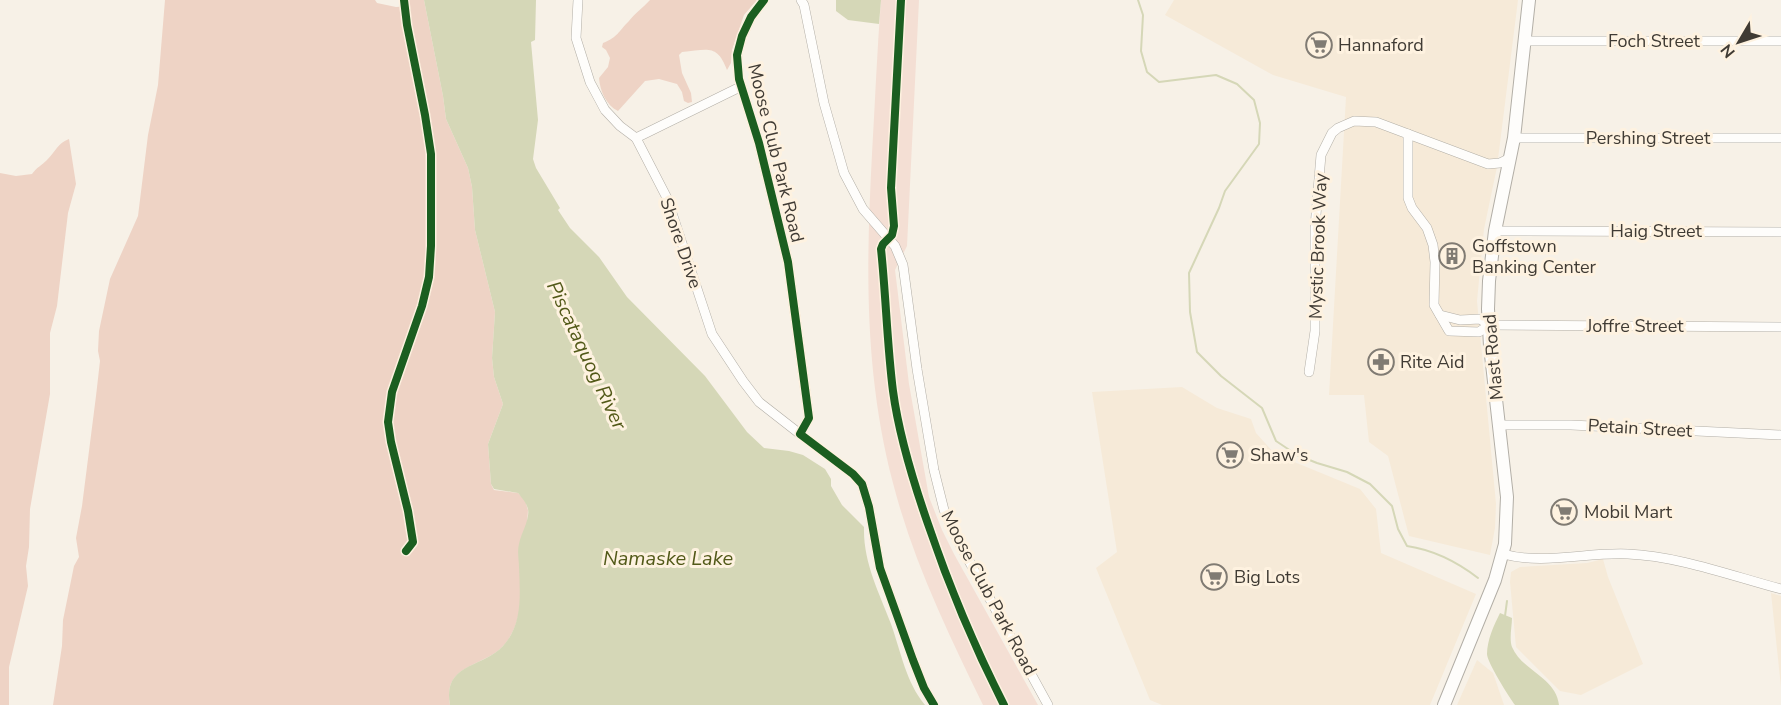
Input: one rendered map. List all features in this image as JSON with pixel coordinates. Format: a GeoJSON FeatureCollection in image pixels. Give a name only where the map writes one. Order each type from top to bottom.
{"type":"FeatureCollection","features":[{"type":"Feature","properties":{"kind":"main road","name":"Mast Road"},"geometry":{"type":"LineString","coordinates":[[1444,705],[1503,554],[1507,497],[1489,325],[1489,281],[1514,138],[1529,0]]}},
{"type":"Feature","properties":{"kind":"street"},"geometry":{"type":"LineString","coordinates":[[404,0],[429,135],[431,185],[429,277],[422,306],[392,392],[388,422],[413,542],[406,551]]}},
{"type":"Feature","properties":{"kind":"street"},"geometry":{"type":"LineString","coordinates":[[578,0],[576,38],[590,82],[604,110],[636,138],[740,87]]}},
{"type":"Feature","properties":{"kind":"street","name":"Moose Club Park Road"},"geometry":{"type":"LineString","coordinates":[[764,0],[751,17],[739,47],[737,62],[740,87],[759,142],[788,262],[809,418],[800,434]]}},
{"type":"Feature","properties":{"kind":"street","name":"Moose Club Park Road"},"geometry":{"type":"LineString","coordinates":[[801,0],[804,5],[824,103],[844,173],[863,209],[895,246],[903,265],[929,442],[944,510],[957,539],[1048,705]]}},
{"type":"Feature","properties":{"kind":"street","name":"Foch Street"},"geometry":{"type":"LineString","coordinates":[[1526,41],[1781,41]]}},
{"type":"Feature","properties":{"kind":"street","name":"Mystic Brook Way"},"geometry":{"type":"LineString","coordinates":[[1309,372],[1315,331],[1315,227],[1323,148],[1332,133],[1354,122],[1376,122],[1488,164],[1500,163],[1510,158]]}},
{"type":"Feature","properties":{"kind":"street"},"geometry":{"type":"LineString","coordinates":[[1408,134],[1408,198],[1426,228],[1433,245],[1434,305],[1449,331],[1479,332],[1489,325],[1480,319],[1460,320],[1440,315]]}},
{"type":"Feature","properties":{"kind":"street","name":"Shore Drive"},"geometry":{"type":"LineString","coordinates":[[636,138],[674,215],[704,315],[712,334],[742,381],[759,402],[800,434]]}},
{"type":"Feature","properties":{"kind":"street","name":"Pershing Street"},"geometry":{"type":"LineString","coordinates":[[1514,138],[1781,138]]}},
{"type":"Feature","properties":{"kind":"street","name":"Haig Street"},"geometry":{"type":"LineString","coordinates":[[1496,231],[1781,232]]}},
{"type":"Feature","properties":{"kind":"street","name":"Joffre Street"},"geometry":{"type":"LineString","coordinates":[[1489,325],[1781,327]]}},
{"type":"Feature","properties":{"kind":"street","name":"Petain Street"},"geometry":{"type":"LineString","coordinates":[[1499,425],[1571,425],[1781,435]]}},
{"type":"Feature","properties":{"kind":"street"},"geometry":{"type":"LineString","coordinates":[[800,434],[853,474],[862,484],[868,499],[879,567],[912,660],[934,705]]}},
{"type":"Feature","properties":{"kind":"street"},"geometry":{"type":"LineString","coordinates":[[1503,554],[1524,558],[1611,554],[1650,556],[1781,589]]}},
{"type":"Feature","properties":{"kind":"shaded area"},"geometry":{"type":"Polygon","coordinates":[[[165,0],[375,0],[377,3],[396,7],[410,6],[409,0],[424,0],[446,119],[468,168],[472,187],[475,230],[495,312],[492,358],[494,377],[503,404],[488,444],[491,484],[494,490],[518,493],[525,500],[528,510],[520,608],[514,629],[504,645],[496,652],[466,668],[452,681],[449,691],[450,705],[53,705],[62,646],[63,620],[74,566],[79,557],[76,538],[100,361],[99,331],[110,279],[138,216],[148,135],[158,85],[165,0]]]}},
{"type":"Feature","properties":{"kind":"shaded area"},"geometry":{"type":"Polygon","coordinates":[[[650,0],[757,0],[744,15],[727,70],[719,56],[710,50],[682,52],[679,55],[682,73],[691,93],[692,102],[684,101],[677,84],[659,79],[645,81],[618,111],[602,93],[599,78],[608,67],[610,58],[602,47],[603,43],[615,36],[650,0]]]}},
{"type":"Feature","properties":{"kind":"shaded area"},"geometry":{"type":"Polygon","coordinates":[[[881,0],[919,0],[907,246],[895,270],[909,384],[929,497],[954,554],[1038,705],[983,705],[944,624],[921,569],[893,483],[877,401],[869,319],[870,196],[881,0]]]}},
{"type":"Feature","properties":{"kind":"shaded area"},"geometry":{"type":"Polygon","coordinates":[[[1174,0],[1518,0],[1497,167],[1484,229],[1477,301],[1496,504],[1495,528],[1490,555],[1409,536],[1388,456],[1369,442],[1364,395],[1329,395],[1346,97],[1273,75],[1165,15],[1174,0]]]}},
{"type":"Feature","properties":{"kind":"shaded area"},"geometry":{"type":"Polygon","coordinates":[[[69,139],[76,184],[68,213],[57,306],[50,333],[50,394],[30,509],[26,566],[28,586],[9,667],[9,705],[0,705],[0,173],[16,176],[32,174],[59,145],[69,139]]]}},
{"type":"Feature","properties":{"kind":"shaded area"},"geometry":{"type":"Polygon","coordinates":[[[1182,387],[1217,408],[1251,419],[1256,433],[1275,454],[1360,489],[1376,509],[1381,553],[1476,594],[1430,705],[1162,705],[1150,700],[1096,568],[1117,552],[1092,392],[1182,387]]]}},
{"type":"Feature","properties":{"kind":"shaded area"},"geometry":{"type":"Polygon","coordinates":[[[1603,559],[1643,664],[1581,695],[1560,691],[1516,647],[1511,572],[1520,567],[1587,563],[1603,559]]]}},
{"type":"Feature","properties":{"kind":"shaded area"},"geometry":{"type":"Polygon","coordinates":[[[1771,593],[1781,596],[1781,687],[1771,593]]]}},
{"type":"Feature","properties":{"kind":"shaded area"},"geometry":{"type":"Polygon","coordinates":[[[1477,660],[1493,673],[1504,705],[1457,705],[1477,660]]]}},
{"type":"Feature","properties":{"kind":"water","name":"Namaske Lake"},"geometry":{"type":"Polygon","coordinates":[[[424,0],[536,0],[535,40],[531,42],[538,120],[533,159],[560,208],[558,210],[570,228],[599,257],[627,297],[705,376],[747,432],[764,448],[803,455],[825,469],[831,479],[831,486],[842,505],[864,527],[866,552],[873,577],[913,687],[925,705],[450,705],[449,691],[452,681],[466,668],[495,653],[503,646],[514,628],[520,598],[518,547],[527,522],[528,509],[518,493],[494,489],[491,484],[488,444],[503,404],[494,377],[492,358],[495,312],[475,230],[472,187],[468,168],[446,119],[424,0]]]}},
{"type":"Feature","properties":{"kind":"water"},"geometry":{"type":"Polygon","coordinates":[[[836,0],[881,0],[879,24],[848,20],[836,11],[836,0]]]}},
{"type":"Feature","properties":{"kind":"water"},"geometry":{"type":"Polygon","coordinates":[[[1500,613],[1512,618],[1511,644],[1517,655],[1552,688],[1557,695],[1559,705],[1515,705],[1508,695],[1494,672],[1487,654],[1493,628],[1500,613]]]}},
{"type":"Feature","properties":{"kind":"waterway"},"geometry":{"type":"LineString","coordinates":[[1138,0],[1143,15],[1141,51],[1147,72],[1159,82],[1216,75],[1237,84],[1254,100],[1260,123],[1259,144],[1225,191],[1189,273],[1190,312],[1197,352],[1221,376],[1262,408],[1276,441],[1297,455],[1347,472],[1370,484],[1392,506],[1398,529],[1407,546],[1444,557],[1478,578]]}},
{"type":"Feature","properties":{"kind":"waterway"},"geometry":{"type":"LineString","coordinates":[[1505,616],[1507,601]]}},
{"type":"Feature","properties":{"kind":"cycle path"},"geometry":{"type":"LineString","coordinates":[[404,0],[431,154],[429,277],[422,306],[392,392],[388,422],[413,542],[406,551]]}},
{"type":"Feature","properties":{"kind":"cycle path"},"geometry":{"type":"LineString","coordinates":[[764,0],[751,17],[742,36],[737,55],[739,79],[759,143],[788,262],[809,418],[800,434],[853,474],[862,484],[869,507],[880,568],[924,688],[934,705]]}},
{"type":"Feature","properties":{"kind":"cycle path"},"geometry":{"type":"LineString","coordinates":[[901,0],[891,188],[894,226],[892,235],[881,249],[893,391],[907,458],[936,547],[972,638],[1004,705]]}},
{"type":"Feature","properties":{"kind":"place","name":"Hannaford"},"geometry":{"type":"Point","coordinates":[1319,45]}},
{"type":"Feature","properties":{"kind":"place","name":"Goffstown Banking Center"},"geometry":{"type":"Point","coordinates":[1452,256]}},
{"type":"Feature","properties":{"kind":"place","name":"Rite Aid"},"geometry":{"type":"Point","coordinates":[1381,362]}},
{"type":"Feature","properties":{"kind":"place","name":"Shaw's"},"geometry":{"type":"Point","coordinates":[1230,455]}},
{"type":"Feature","properties":{"kind":"place","name":"Mobil Mart"},"geometry":{"type":"Point","coordinates":[1564,512]}},
{"type":"Feature","properties":{"kind":"place","name":"Big Lots"},"geometry":{"type":"Point","coordinates":[1214,577]}},
{"type":"Feature","properties":{"kind":"water label","name":"Piscataquog River"},"geometry":{"type":"Point","coordinates":[587,355]}}]}
